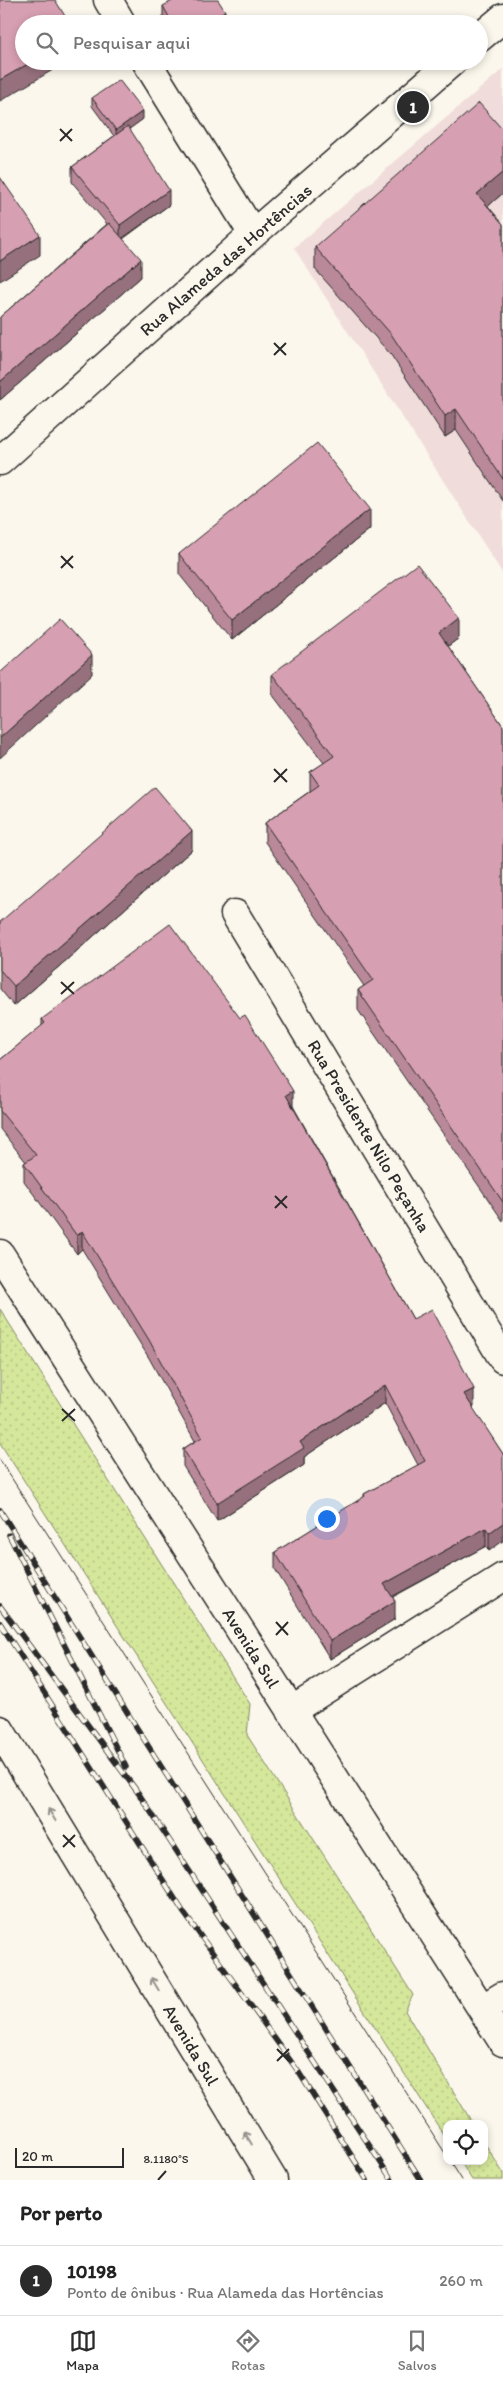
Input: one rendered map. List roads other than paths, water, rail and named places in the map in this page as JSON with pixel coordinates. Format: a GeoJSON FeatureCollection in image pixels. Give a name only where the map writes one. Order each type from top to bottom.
{"type":"FeatureCollection","features":[{"type":"Feature","properties":{"kind":"street"},"geometry":{"type":"LineString","coordinates":[[108,0],[117,15]]}},
{"type":"Feature","properties":{"kind":"street"},"geometry":{"type":"LineString","coordinates":[[488,30],[503,18]]}},
{"type":"Feature","properties":{"kind":"street"},"geometry":{"type":"LineString","coordinates":[[152,70],[253,234]]}},
{"type":"Feature","properties":{"kind":"street","name":"Rua Alameda das Hortências"},"geometry":{"type":"LineString","coordinates":[[0,461],[253,234],[443,70]]}},
{"type":"Feature","properties":{"kind":"street","name":"Rua Presidente Nilo Peçanha"},"geometry":{"type":"LineString","coordinates":[[235,914],[503,1359]]}},
{"type":"Feature","properties":{"kind":"street","name":"Avenida Sul"},"geometry":{"type":"LineString","coordinates":[[0,1254],[291,1711],[492,2002],[503,2042]]}},
{"type":"Feature","properties":{"kind":"street"},"geometry":{"type":"LineString","coordinates":[[291,1711],[503,1577]]}},
{"type":"Feature","properties":{"kind":"street","name":"Avenida Sul"},"geometry":{"type":"LineString","coordinates":[[0,1730],[273,2180]]}},
{"type":"Feature","properties":{"kind":"tram line"},"geometry":{"type":"LineString","coordinates":[[0,1460],[443,2150]]}},
{"type":"Feature","properties":{"kind":"tram line"},"geometry":{"type":"LineString","coordinates":[[453,2165],[462,2180]]}},
{"type":"Feature","properties":{"kind":"railway"},"geometry":{"type":"LineString","coordinates":[[0,1510],[421,2180]]}},
{"type":"Feature","properties":{"kind":"railway"},"geometry":{"type":"LineString","coordinates":[[9,1535],[126,1767]]}},
{"type":"Feature","properties":{"kind":"railway"},"geometry":{"type":"LineString","coordinates":[[0,1606],[139,1794],[392,2180]]}},
{"type":"Feature","properties":{"kind":"railway"},"geometry":{"type":"LineString","coordinates":[[0,1623],[184,1913],[298,2071],[367,2180]]}},
{"type":"Feature","properties":{"kind":"place","name":"10198"},"geometry":{"type":"Point","coordinates":[413,107]}}]}
